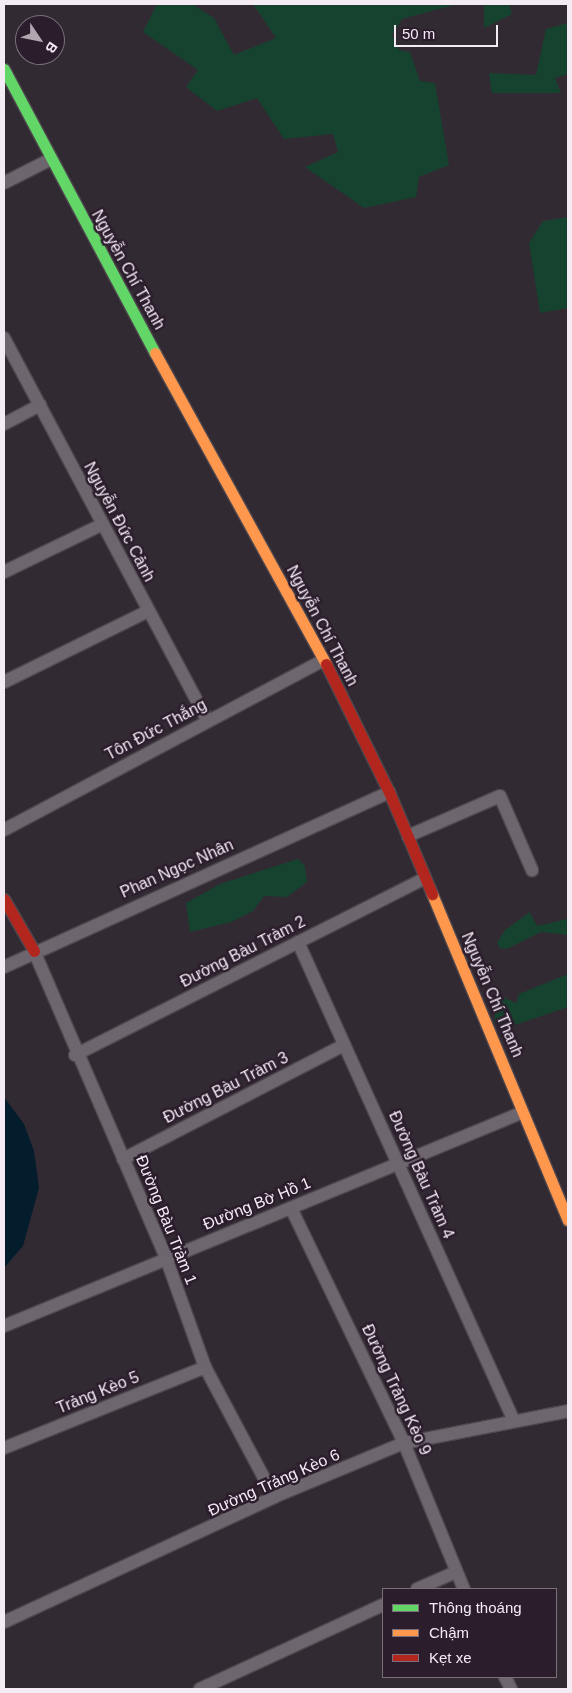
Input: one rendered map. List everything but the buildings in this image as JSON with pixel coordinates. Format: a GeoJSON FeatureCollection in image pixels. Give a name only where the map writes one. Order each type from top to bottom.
{"type":"FeatureCollection","features":[{"type":"Feature","properties":{"kind":"street","name":"Nguyễn Chí Thanh"},"geometry":{"type":"LineString","coordinates":[[4,69],[49,160],[324,660],[390,792],[521,1113],[567,1214]]}},
{"type":"Feature","properties":{"kind":"street"},"geometry":{"type":"LineString","coordinates":[[4,183],[49,160]]}},
{"type":"Feature","properties":{"kind":"street","name":"Nguyễn Đức Cảnh"},"geometry":{"type":"LineString","coordinates":[[4,338],[101,525],[208,721]]}},
{"type":"Feature","properties":{"kind":"street"},"geometry":{"type":"LineString","coordinates":[[4,424],[40,405]]}},
{"type":"Feature","properties":{"kind":"street"},"geometry":{"type":"LineString","coordinates":[[4,572],[101,525]]}},
{"type":"Feature","properties":{"kind":"street"},"geometry":{"type":"LineString","coordinates":[[4,682],[148,611]]}},
{"type":"Feature","properties":{"kind":"street","name":"Tôn Đức Thắng"},"geometry":{"type":"LineString","coordinates":[[4,830],[324,660]]}},
{"type":"Feature","properties":{"kind":"street","name":"Phan Ngọc Nhân"},"geometry":{"type":"LineString","coordinates":[[4,967],[34,951],[390,792]]}},
{"type":"Feature","properties":{"kind":"street"},"geometry":{"type":"LineString","coordinates":[[408,836],[500,796],[532,870]]}},
{"type":"Feature","properties":{"kind":"street","name":"Đường Bàu Tràm 2"},"geometry":{"type":"LineString","coordinates":[[75,1055],[425,878]]}},
{"type":"Feature","properties":{"kind":"street"},"geometry":{"type":"LineString","coordinates":[[4,899],[34,951]]}},
{"type":"Feature","properties":{"kind":"street","name":"Đường Bàu Tràm 4"},"geometry":{"type":"LineString","coordinates":[[298,942],[514,1421]]}},
{"type":"Feature","properties":{"kind":"street","name":"Đường Bàu Tràm 1"},"geometry":{"type":"LineString","coordinates":[[34,951],[75,1055],[124,1159],[166,1258],[205,1367],[274,1497]]}},
{"type":"Feature","properties":{"kind":"street","name":"Đường Bàu Tràm 3"},"geometry":{"type":"LineString","coordinates":[[124,1159],[344,1045]]}},
{"type":"Feature","properties":{"kind":"street","name":"Đường Bờ Hồ 1"},"geometry":{"type":"LineString","coordinates":[[4,1326],[521,1113]]}},
{"type":"Feature","properties":{"kind":"street","name":"Đường Trảng Kèo 9"},"geometry":{"type":"LineString","coordinates":[[291,1208],[404,1443],[464,1588]]}},
{"type":"Feature","properties":{"kind":"street","name":"Trảng Kèo 5"},"geometry":{"type":"LineString","coordinates":[[4,1448],[205,1367]]}},
{"type":"Feature","properties":{"kind":"street","name":"Đường Trảng Kèo 6"},"geometry":{"type":"LineString","coordinates":[[4,1622],[274,1497],[404,1443],[568,1411]]}},
{"type":"Feature","properties":{"kind":"street"},"geometry":{"type":"LineString","coordinates":[[419,1588],[456,1572]]}},
{"type":"Feature","properties":{"kind":"street"},"geometry":{"type":"LineString","coordinates":[[200,1689],[382,1605]]}},
{"type":"Feature","properties":{"kind":"green space"},"geometry":{"type":"Polygon","coordinates":[[[157,4],[192,4],[214,18],[234,55],[276,38],[253,4],[458,4],[402,19],[392,35],[399,50],[410,52],[420,81],[435,83],[449,165],[419,177],[416,197],[364,208],[305,167],[338,152],[333,134],[284,139],[257,98],[217,111],[186,87],[198,70],[143,32],[157,4]]]}},
{"type":"Feature","properties":{"kind":"green space"},"geometry":{"type":"Polygon","coordinates":[[[484,4],[509,4],[512,14],[484,28],[484,4]]]}},
{"type":"Feature","properties":{"kind":"green space"},"geometry":{"type":"Polygon","coordinates":[[[568,23],[568,74],[555,78],[561,93],[492,93],[489,73],[536,75],[546,29],[568,23]]]}},
{"type":"Feature","properties":{"kind":"green space"},"geometry":{"type":"Polygon","coordinates":[[[568,217],[568,308],[540,313],[529,243],[543,221],[568,217]]]}},
{"type":"Feature","properties":{"kind":"green space"},"geometry":{"type":"Polygon","coordinates":[[[298,859],[305,866],[307,882],[287,897],[264,896],[253,911],[231,922],[190,932],[186,903],[220,884],[298,859]]]}},
{"type":"Feature","properties":{"kind":"green space"},"geometry":{"type":"Polygon","coordinates":[[[530,912],[537,926],[567,919],[568,935],[541,932],[507,949],[500,948],[497,943],[505,930],[530,912]]]}},
{"type":"Feature","properties":{"kind":"green space"},"geometry":{"type":"Polygon","coordinates":[[[568,974],[568,1007],[506,1028],[494,1022],[497,1001],[503,997],[516,1003],[519,994],[568,974]]]}},
{"type":"Feature","properties":{"kind":"water"},"geometry":{"type":"Polygon","coordinates":[[[4,1097],[24,1124],[34,1151],[39,1188],[23,1246],[4,1268],[4,1097]]]}},
{"type":"Feature","properties":{"kind":"traffic: fast"},"geometry":{"type":"LineString","coordinates":[[4,69],[155,353]]}},
{"type":"Feature","properties":{"kind":"traffic: slow"},"geometry":{"type":"LineString","coordinates":[[155,353],[326,664]]}},
{"type":"Feature","properties":{"kind":"traffic: slow"},"geometry":{"type":"LineString","coordinates":[[432,894],[568,1220]]}},
{"type":"Feature","properties":{"kind":"traffic: jam"},"geometry":{"type":"LineString","coordinates":[[326,664],[389,792],[432,894]]}},
{"type":"Feature","properties":{"kind":"traffic: jam"},"geometry":{"type":"LineString","coordinates":[[4,899],[34,951]]}}]}
